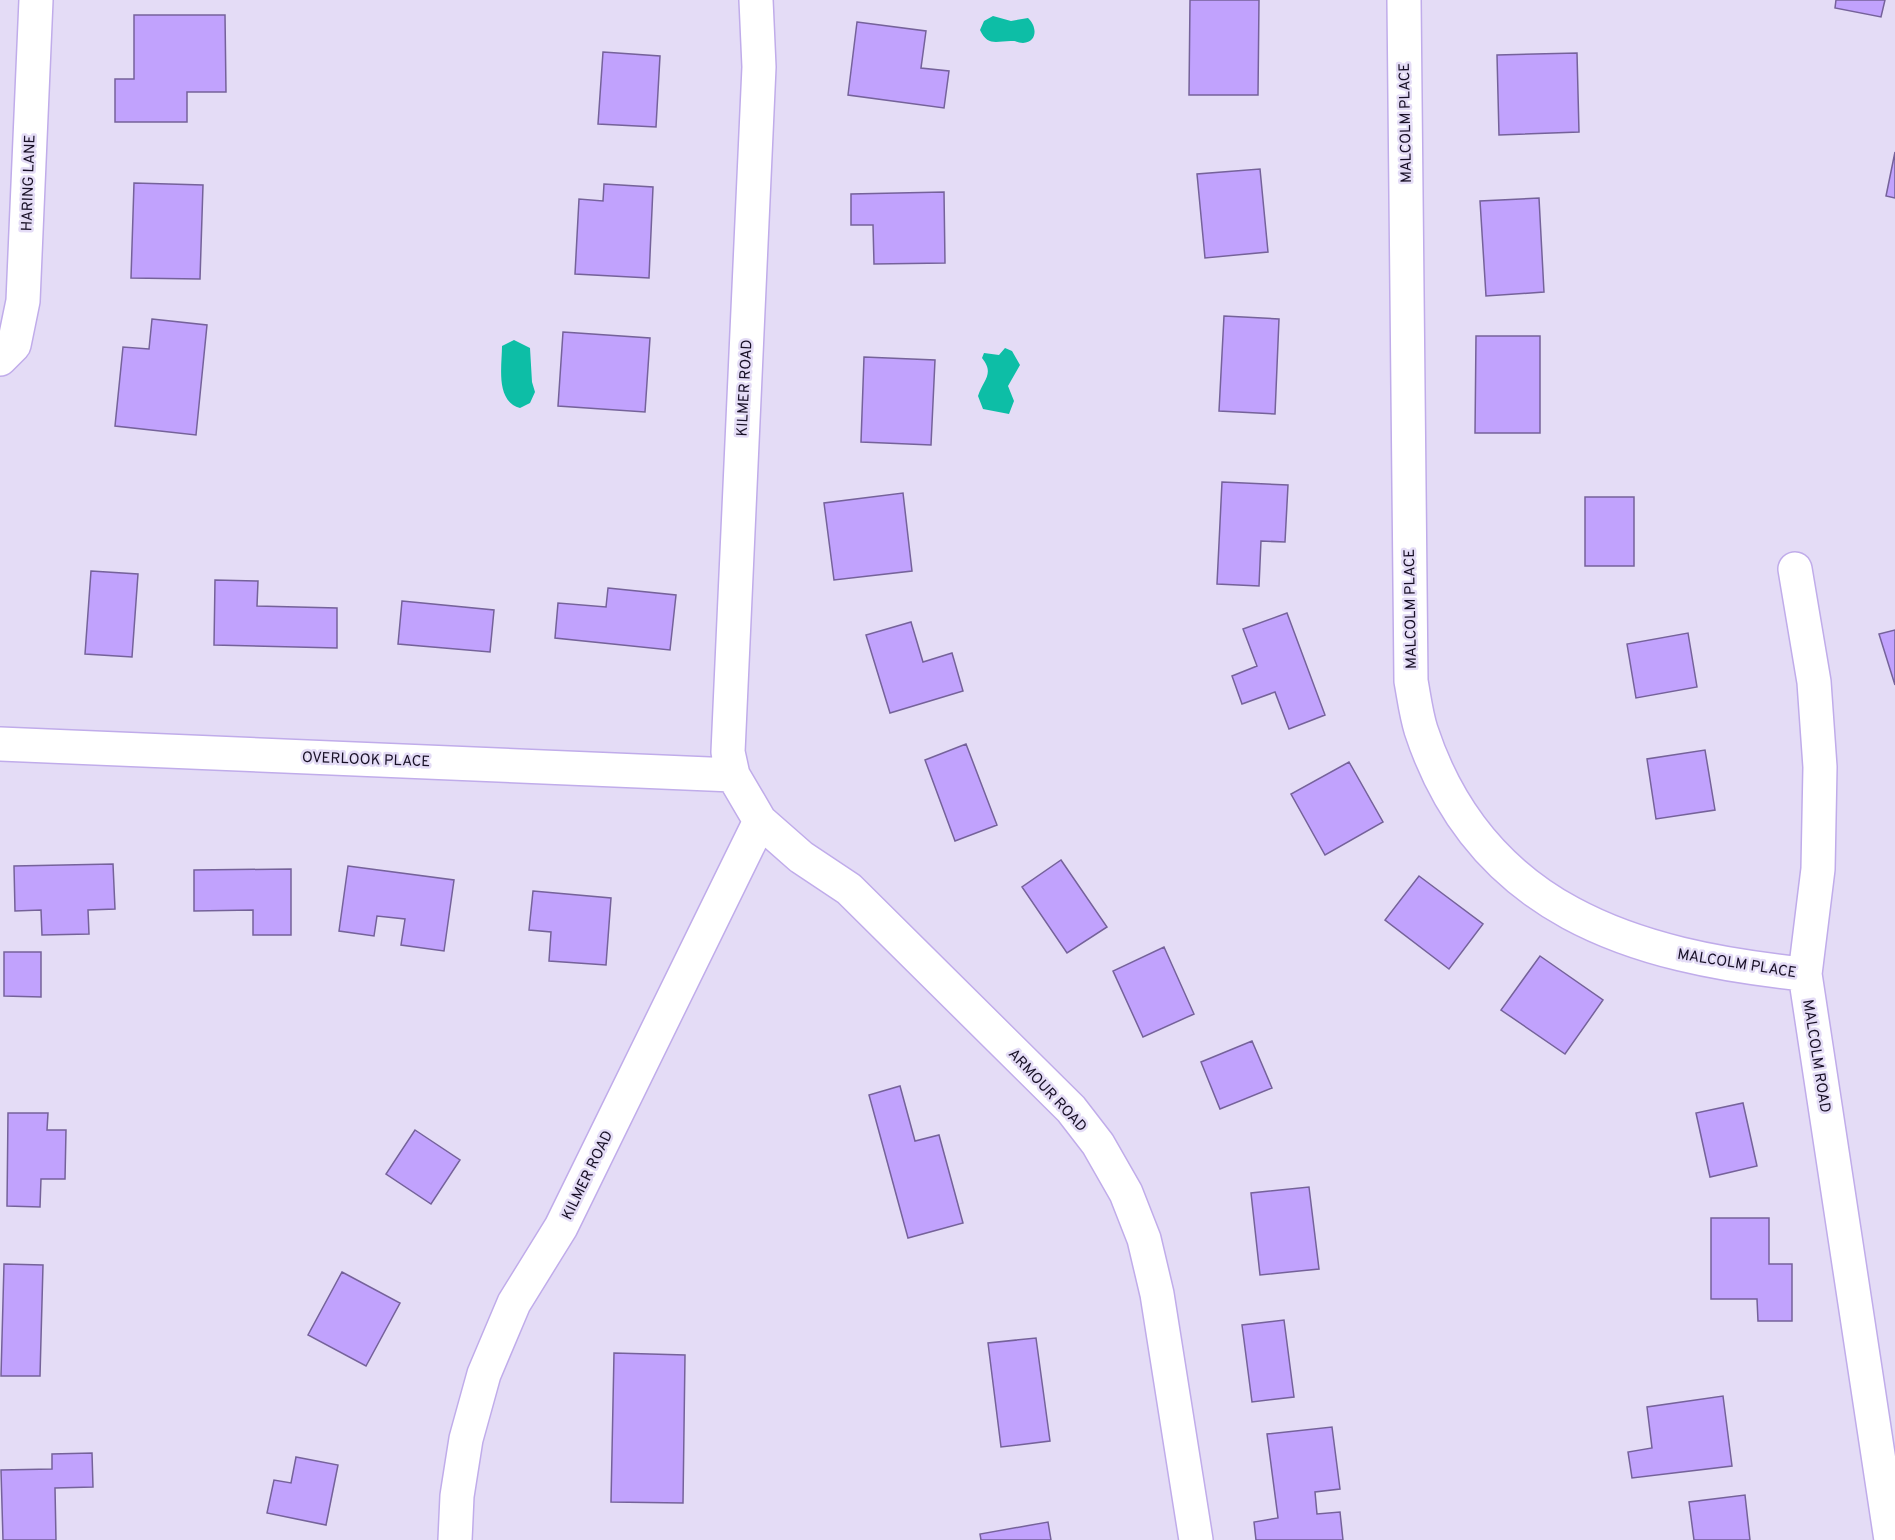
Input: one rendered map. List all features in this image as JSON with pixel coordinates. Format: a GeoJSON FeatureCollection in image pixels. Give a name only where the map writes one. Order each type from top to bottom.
{"type":"FeatureCollection","features":[{"type":"Feature","properties":{"kind":"street","name":"HARING LANE"},"geometry":{"type":"LineString","coordinates":[[0,359],[14,345],[23,301],[36,0]]}},
{"type":"Feature","properties":{"kind":"street","name":"KILMER ROAD"},"geometry":{"type":"LineString","coordinates":[[733,775],[728,752],[759,67],[756,0]]}},
{"type":"Feature","properties":{"kind":"street","name":"MALCOLM PLACE"},"geometry":{"type":"LineString","coordinates":[[1404,0],[1411,681],[1421,728],[1440,778],[1462,816],[1496,858],[1538,894],[1584,922],[1672,954],[1756,969],[1805,974]]}},
{"type":"Feature","properties":{"kind":"street","name":"MALCOLM ROAD"},"geometry":{"type":"LineString","coordinates":[[1795,569],[1814,682],[1820,766],[1818,869],[1805,974],[1891,1540]]}},
{"type":"Feature","properties":{"kind":"street","name":"OVERLOOK PLACE"},"geometry":{"type":"LineString","coordinates":[[0,744],[733,775]]}},
{"type":"Feature","properties":{"kind":"street","name":"ARMOUR ROAD"},"geometry":{"type":"LineString","coordinates":[[733,775],[760,822],[801,857],[849,889],[1071,1110],[1098,1144],[1126,1193],[1144,1239],[1157,1294],[1196,1540]]}},
{"type":"Feature","properties":{"kind":"street","name":"KILMER ROAD"},"geometry":{"type":"LineString","coordinates":[[455,1540],[457,1496],[466,1439],[484,1374],[501,1333],[514,1303],[561,1227],[760,822]]}},
{"type":"Feature","properties":{"kind":"shaded area"},"geometry":{"type":"Polygon","coordinates":[[[993,16],[1011,21],[1028,18],[1033,25],[1034,37],[1023,43],[990,41],[983,36],[980,30],[984,21],[993,16]]]}},
{"type":"Feature","properties":{"kind":"shaded area"},"geometry":{"type":"Polygon","coordinates":[[[514,340],[530,348],[532,382],[535,392],[530,403],[520,408],[512,404],[503,391],[501,373],[502,346],[514,340]]]}},
{"type":"Feature","properties":{"kind":"shaded area"},"geometry":{"type":"Polygon","coordinates":[[[1005,348],[1012,351],[1020,365],[1008,386],[1014,401],[1009,414],[983,409],[978,396],[988,373],[988,368],[982,358],[984,353],[999,355],[1005,348]]]}},
{"type":"Feature","properties":{"kind":"building"},"geometry":{"type":"Polygon","coordinates":[[[1190,0],[1259,0],[1258,95],[1189,95],[1190,0]]]}},
{"type":"Feature","properties":{"kind":"building"},"geometry":{"type":"Polygon","coordinates":[[[1836,0],[1885,0],[1881,17],[1835,8],[1836,0]]]}},
{"type":"Feature","properties":{"kind":"building"},"geometry":{"type":"Polygon","coordinates":[[[134,15],[225,15],[226,92],[187,92],[187,122],[115,122],[115,79],[134,79],[134,15]]]}},
{"type":"Feature","properties":{"kind":"building"},"geometry":{"type":"Polygon","coordinates":[[[857,22],[926,31],[921,68],[949,71],[944,108],[848,95],[857,22]]]}},
{"type":"Feature","properties":{"kind":"building"},"geometry":{"type":"Polygon","coordinates":[[[603,52],[660,56],[656,127],[598,124],[603,52]]]}},
{"type":"Feature","properties":{"kind":"building"},"geometry":{"type":"Polygon","coordinates":[[[1577,53],[1579,132],[1499,135],[1497,55],[1577,53]]]}},
{"type":"Feature","properties":{"kind":"building"},"geometry":{"type":"Polygon","coordinates":[[[1895,152],[1895,198],[1886,196],[1895,152]]]}},
{"type":"Feature","properties":{"kind":"building"},"geometry":{"type":"Polygon","coordinates":[[[1260,169],[1268,252],[1205,258],[1197,174],[1260,169]]]}},
{"type":"Feature","properties":{"kind":"building"},"geometry":{"type":"Polygon","coordinates":[[[134,183],[203,185],[200,279],[131,278],[134,183]]]}},
{"type":"Feature","properties":{"kind":"building"},"geometry":{"type":"Polygon","coordinates":[[[604,184],[653,187],[649,278],[575,274],[579,199],[603,201],[604,184]]]}},
{"type":"Feature","properties":{"kind":"building"},"geometry":{"type":"Polygon","coordinates":[[[944,192],[945,263],[874,264],[873,225],[851,225],[851,194],[944,192]]]}},
{"type":"Feature","properties":{"kind":"building"},"geometry":{"type":"Polygon","coordinates":[[[1539,198],[1544,292],[1486,296],[1480,201],[1539,198]]]}},
{"type":"Feature","properties":{"kind":"building"},"geometry":{"type":"Polygon","coordinates":[[[1224,316],[1279,319],[1275,414],[1219,411],[1224,316]]]}},
{"type":"Feature","properties":{"kind":"building"},"geometry":{"type":"Polygon","coordinates":[[[152,319],[207,325],[196,435],[115,426],[123,347],[149,349],[152,319]]]}},
{"type":"Feature","properties":{"kind":"building"},"geometry":{"type":"Polygon","coordinates":[[[563,332],[650,338],[645,412],[558,406],[563,332]]]}},
{"type":"Feature","properties":{"kind":"building"},"geometry":{"type":"Polygon","coordinates":[[[1476,336],[1540,336],[1540,433],[1475,433],[1476,336]]]}},
{"type":"Feature","properties":{"kind":"building"},"geometry":{"type":"Polygon","coordinates":[[[864,357],[935,360],[931,445],[861,442],[864,357]]]}},
{"type":"Feature","properties":{"kind":"building"},"geometry":{"type":"Polygon","coordinates":[[[1222,482],[1288,485],[1285,542],[1261,541],[1259,586],[1217,584],[1222,482]]]}},
{"type":"Feature","properties":{"kind":"building"},"geometry":{"type":"Polygon","coordinates":[[[903,493],[912,571],[834,580],[824,503],[903,493]]]}},
{"type":"Feature","properties":{"kind":"building"},"geometry":{"type":"Polygon","coordinates":[[[1585,497],[1634,497],[1634,566],[1585,566],[1585,497]]]}},
{"type":"Feature","properties":{"kind":"building"},"geometry":{"type":"Polygon","coordinates":[[[91,571],[138,574],[132,657],[85,654],[91,571]]]}},
{"type":"Feature","properties":{"kind":"building"},"geometry":{"type":"Polygon","coordinates":[[[215,580],[258,581],[257,606],[337,608],[337,648],[214,645],[215,580]]]}},
{"type":"Feature","properties":{"kind":"building"},"geometry":{"type":"Polygon","coordinates":[[[608,588],[676,595],[670,650],[555,638],[558,603],[606,607],[608,588]]]}},
{"type":"Feature","properties":{"kind":"building"},"geometry":{"type":"Polygon","coordinates":[[[402,601],[494,610],[490,652],[398,644],[402,601]]]}},
{"type":"Feature","properties":{"kind":"building"},"geometry":{"type":"Polygon","coordinates":[[[1287,613],[1325,715],[1289,729],[1275,692],[1242,704],[1232,676],[1257,666],[1243,629],[1287,613]]]}},
{"type":"Feature","properties":{"kind":"building"},"geometry":{"type":"Polygon","coordinates":[[[911,622],[923,662],[952,653],[963,691],[890,713],[866,635],[911,622]]]}},
{"type":"Feature","properties":{"kind":"building"},"geometry":{"type":"Polygon","coordinates":[[[1895,630],[1895,685],[1879,634],[1895,630]]]}},
{"type":"Feature","properties":{"kind":"building"},"geometry":{"type":"Polygon","coordinates":[[[1688,633],[1697,687],[1636,698],[1627,644],[1688,633]]]}},
{"type":"Feature","properties":{"kind":"building"},"geometry":{"type":"Polygon","coordinates":[[[966,744],[997,825],[955,841],[925,760],[966,744]]]}},
{"type":"Feature","properties":{"kind":"building"},"geometry":{"type":"Polygon","coordinates":[[[1705,750],[1715,810],[1656,819],[1647,759],[1705,750]]]}},
{"type":"Feature","properties":{"kind":"building"},"geometry":{"type":"Polygon","coordinates":[[[1349,762],[1383,822],[1325,855],[1291,794],[1349,762]]]}},
{"type":"Feature","properties":{"kind":"building"},"geometry":{"type":"Polygon","coordinates":[[[1061,860],[1107,927],[1067,953],[1022,887],[1061,860]]]}},
{"type":"Feature","properties":{"kind":"building"},"geometry":{"type":"Polygon","coordinates":[[[113,864],[115,909],[88,910],[89,934],[42,935],[41,910],[15,911],[14,866],[113,864]]]}},
{"type":"Feature","properties":{"kind":"building"},"geometry":{"type":"Polygon","coordinates":[[[348,866],[454,880],[444,951],[401,945],[405,919],[377,916],[374,936],[339,931],[348,866]]]}},
{"type":"Feature","properties":{"kind":"building"},"geometry":{"type":"Polygon","coordinates":[[[291,869],[291,935],[253,935],[253,910],[194,911],[194,870],[291,869]]]}},
{"type":"Feature","properties":{"kind":"building"},"geometry":{"type":"Polygon","coordinates":[[[1419,876],[1483,924],[1449,969],[1385,920],[1419,876]]]}},
{"type":"Feature","properties":{"kind":"building"},"geometry":{"type":"Polygon","coordinates":[[[533,891],[611,898],[606,965],[549,961],[551,932],[529,930],[533,891]]]}},
{"type":"Feature","properties":{"kind":"building"},"geometry":{"type":"Polygon","coordinates":[[[1164,947],[1194,1014],[1143,1037],[1113,971],[1164,947]]]}},
{"type":"Feature","properties":{"kind":"building"},"geometry":{"type":"Polygon","coordinates":[[[4,952],[41,952],[41,997],[4,996],[4,952]]]}},
{"type":"Feature","properties":{"kind":"building"},"geometry":{"type":"Polygon","coordinates":[[[1540,956],[1603,1000],[1565,1054],[1501,1010],[1540,956]]]}},
{"type":"Feature","properties":{"kind":"building"},"geometry":{"type":"Polygon","coordinates":[[[1252,1041],[1272,1088],[1220,1109],[1201,1062],[1252,1041]]]}},
{"type":"Feature","properties":{"kind":"building"},"geometry":{"type":"Polygon","coordinates":[[[900,1086],[915,1141],[939,1135],[963,1223],[908,1238],[869,1095],[900,1086]]]}},
{"type":"Feature","properties":{"kind":"building"},"geometry":{"type":"Polygon","coordinates":[[[1743,1103],[1757,1166],[1710,1177],[1696,1113],[1743,1103]]]}},
{"type":"Feature","properties":{"kind":"building"},"geometry":{"type":"Polygon","coordinates":[[[8,1113],[48,1113],[47,1130],[66,1130],[65,1179],[41,1179],[40,1207],[7,1206],[8,1113]]]}},
{"type":"Feature","properties":{"kind":"building"},"geometry":{"type":"Polygon","coordinates":[[[415,1130],[460,1160],[431,1204],[386,1174],[415,1130]]]}},
{"type":"Feature","properties":{"kind":"building"},"geometry":{"type":"Polygon","coordinates":[[[1309,1187],[1319,1269],[1260,1275],[1251,1193],[1309,1187]]]}},
{"type":"Feature","properties":{"kind":"building"},"geometry":{"type":"Polygon","coordinates":[[[1711,1218],[1769,1218],[1769,1264],[1792,1264],[1792,1321],[1758,1321],[1757,1299],[1711,1299],[1711,1218]]]}},
{"type":"Feature","properties":{"kind":"building"},"geometry":{"type":"Polygon","coordinates":[[[4,1264],[43,1265],[40,1376],[1,1376],[4,1264]]]}},
{"type":"Feature","properties":{"kind":"building"},"geometry":{"type":"Polygon","coordinates":[[[342,1272],[400,1303],[366,1366],[308,1335],[342,1272]]]}},
{"type":"Feature","properties":{"kind":"building"},"geometry":{"type":"Polygon","coordinates":[[[1284,1320],[1294,1397],[1252,1402],[1242,1325],[1284,1320]]]}},
{"type":"Feature","properties":{"kind":"building"},"geometry":{"type":"Polygon","coordinates":[[[1036,1338],[1050,1441],[1001,1447],[988,1343],[1036,1338]]]}},
{"type":"Feature","properties":{"kind":"building"},"geometry":{"type":"Polygon","coordinates":[[[614,1353],[685,1355],[683,1503],[611,1502],[614,1353]]]}},
{"type":"Feature","properties":{"kind":"building"},"geometry":{"type":"Polygon","coordinates":[[[1723,1396],[1732,1466],[1632,1478],[1628,1452],[1652,1448],[1647,1407],[1723,1396]]]}},
{"type":"Feature","properties":{"kind":"building"},"geometry":{"type":"Polygon","coordinates":[[[1332,1427],[1340,1489],[1315,1492],[1317,1514],[1340,1512],[1343,1540],[1256,1540],[1254,1522],[1278,1518],[1267,1434],[1332,1427]]]}},
{"type":"Feature","properties":{"kind":"building"},"geometry":{"type":"Polygon","coordinates":[[[92,1453],[93,1487],[55,1488],[56,1540],[3,1540],[1,1470],[52,1469],[52,1454],[92,1453]]]}},
{"type":"Feature","properties":{"kind":"building"},"geometry":{"type":"Polygon","coordinates":[[[296,1457],[338,1465],[326,1525],[267,1513],[274,1480],[291,1483],[296,1457]]]}},
{"type":"Feature","properties":{"kind":"building"},"geometry":{"type":"Polygon","coordinates":[[[1745,1495],[1750,1540],[1694,1540],[1689,1502],[1745,1495]]]}},
{"type":"Feature","properties":{"kind":"building"},"geometry":{"type":"Polygon","coordinates":[[[1048,1522],[1051,1540],[981,1540],[980,1534],[1048,1522]]]}}]}
